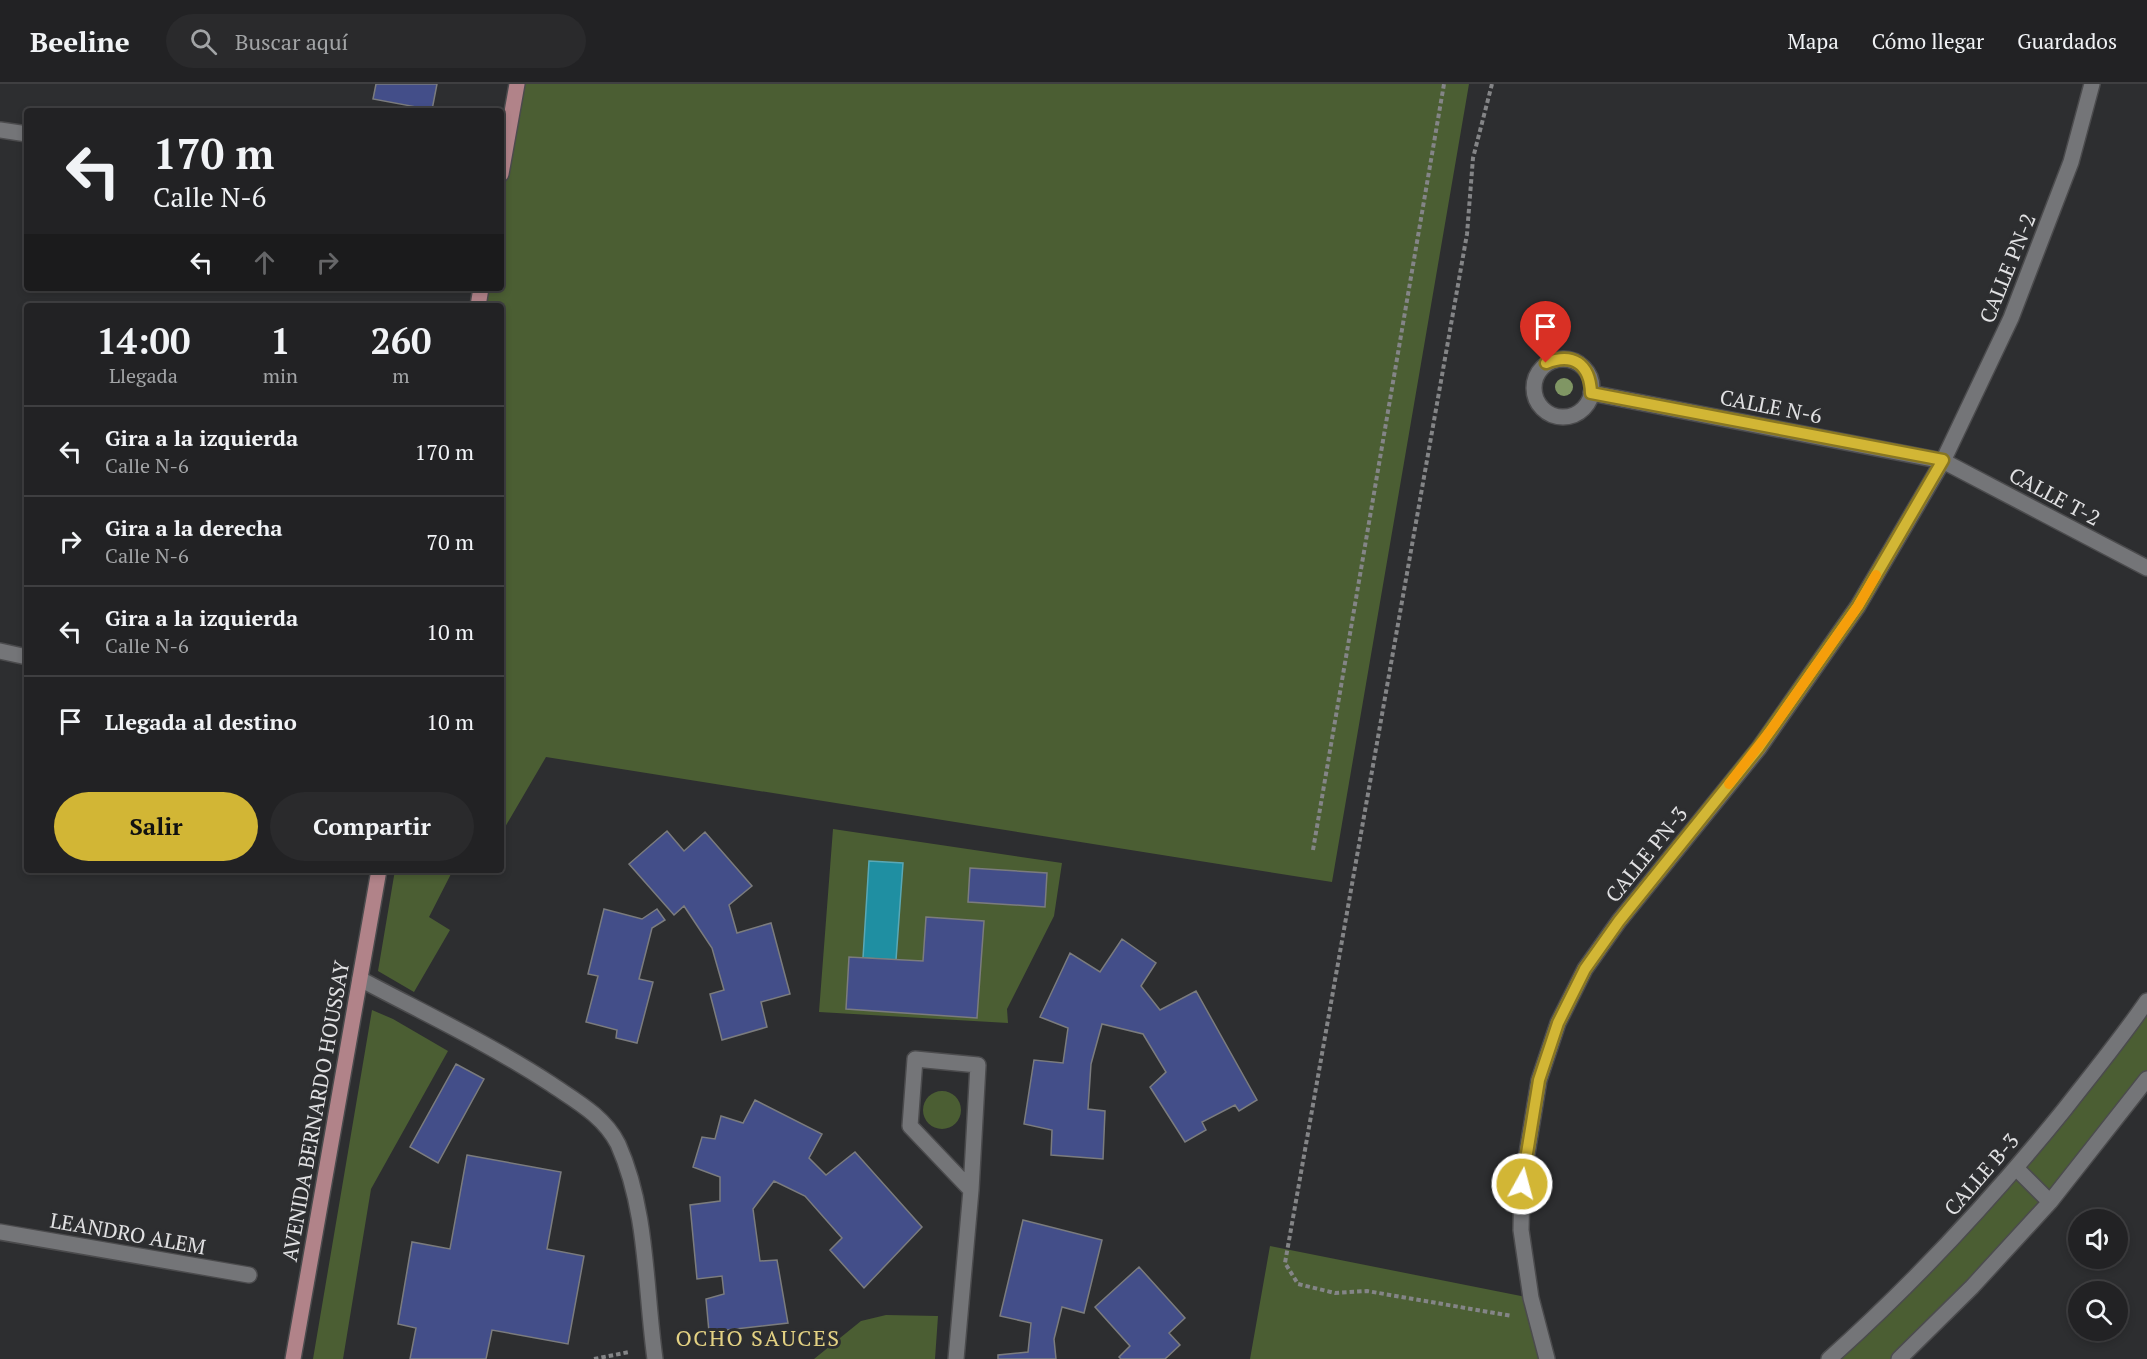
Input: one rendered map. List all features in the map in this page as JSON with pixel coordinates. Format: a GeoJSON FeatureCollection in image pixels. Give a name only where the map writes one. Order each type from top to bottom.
{"type":"FeatureCollection","features":[{"type":"Feature","properties":{"kind":"main road"},"geometry":{"type":"LineString","coordinates":[[504,157],[517,84]]}},
{"type":"Feature","properties":{"kind":"main road","name":"AVENIDA BERNARDO HOUSSAY"},"geometry":{"type":"LineString","coordinates":[[294,1359],[378,873]]}},
{"type":"Feature","properties":{"kind":"street","name":"CALLE PN-2"},"geometry":{"type":"LineString","coordinates":[[1943,460],[2011,318],[2071,162],[2092,84]]}},
{"type":"Feature","properties":{"kind":"street"},"geometry":{"type":"LineString","coordinates":[[0,129],[24,133]]}},
{"type":"Feature","properties":{"kind":"street","name":"CALLE N-6"},"geometry":{"type":"LineString","coordinates":[[1591,393],[1943,460]]}},
{"type":"Feature","properties":{"kind":"street","name":"CALLE PN-3"},"geometry":{"type":"LineString","coordinates":[[1547,1359],[1531,1298],[1521,1230],[1522,1184],[1539,1080],[1558,1023],[1585,969],[1619,921],[1759,747],[1858,606],[1943,460]]}},
{"type":"Feature","properties":{"kind":"street","name":"CALLE T-2"},"geometry":{"type":"LineString","coordinates":[[1943,460],[2147,568]]}},
{"type":"Feature","properties":{"kind":"street"},"geometry":{"type":"LineString","coordinates":[[0,651],[24,656]]}},
{"type":"Feature","properties":{"kind":"street"},"geometry":{"type":"LineString","coordinates":[[360,979],[425,1014],[460,1029],[519,1063],[593,1112],[617,1142],[631,1180],[642,1240],[654,1353]]}},
{"type":"Feature","properties":{"kind":"street","name":"CALLE B-3"},"geometry":{"type":"LineString","coordinates":[[1829,1359],[1941,1251],[2016,1168],[2124,1035],[2147,1001]]}},
{"type":"Feature","properties":{"kind":"street"},"geometry":{"type":"LineString","coordinates":[[956,1359],[971,1190],[978,1065],[915,1059],[910,1126],[971,1190]]}},
{"type":"Feature","properties":{"kind":"street"},"geometry":{"type":"LineString","coordinates":[[1899,1359],[1972,1287],[2050,1202],[2147,1079]]}},
{"type":"Feature","properties":{"kind":"street"},"geometry":{"type":"LineString","coordinates":[[2016,1168],[2050,1202]]}},
{"type":"Feature","properties":{"kind":"street","name":"LEANDRO ALEM"},"geometry":{"type":"LineString","coordinates":[[0,1232],[249,1275]]}},
{"type":"Feature","properties":{"kind":"path"},"geometry":{"type":"LineString","coordinates":[[1313,850],[1444,84]]}},
{"type":"Feature","properties":{"kind":"path"},"geometry":{"type":"LineString","coordinates":[[1492,84],[1473,158],[1467,234],[1285,1263],[1298,1284],[1335,1293],[1367,1291],[1537,1321]]}},
{"type":"Feature","properties":{"kind":"path"},"geometry":{"type":"LineString","coordinates":[[594,1359],[654,1353]]}},
{"type":"Feature","properties":{"kind":"green space"},"geometry":{"type":"Polygon","coordinates":[[[517,84],[1469,84],[1332,882],[546,757],[504,829],[504,303],[478,303],[480,291],[504,291],[504,157],[517,84]]]}},
{"type":"Feature","properties":{"kind":"green space"},"geometry":{"type":"Polygon","coordinates":[[[833,829],[1062,863],[1054,916],[1007,1009],[1008,1023],[819,1012],[833,829]]]}},
{"type":"Feature","properties":{"kind":"green space"},"geometry":{"type":"Polygon","coordinates":[[[394,873],[451,873],[429,917],[450,930],[414,992],[378,971],[394,873]]]}},
{"type":"Feature","properties":{"kind":"green space"},"geometry":{"type":"Polygon","coordinates":[[[2147,1001],[2147,1079],[2050,1202],[1899,1359],[1829,1359],[1941,1251],[2147,1001]]]}},
{"type":"Feature","properties":{"kind":"green space"},"geometry":{"type":"Polygon","coordinates":[[[372,1010],[393,1019],[448,1051],[371,1189],[343,1359],[313,1359],[372,1010]]]}},
{"type":"Feature","properties":{"kind":"green space"},"geometry":{"type":"Polygon","coordinates":[[[942,1091],[956,1096],[961,1110],[956,1124],[942,1129],[928,1124],[923,1110],[928,1096],[942,1091]]]}},
{"type":"Feature","properties":{"kind":"green space"},"geometry":{"type":"Polygon","coordinates":[[[1270,1246],[1531,1298],[1547,1359],[1250,1359],[1270,1246]]]}},
{"type":"Feature","properties":{"kind":"green space"},"geometry":{"type":"Polygon","coordinates":[[[886,1315],[938,1316],[935,1359],[814,1359],[861,1321],[886,1315]]]}},
{"type":"Feature","properties":{"kind":"water"},"geometry":{"type":"Polygon","coordinates":[[[869,861],[903,863],[896,960],[863,958],[869,861]]]}},
{"type":"Feature","properties":{"kind":"building"},"geometry":{"type":"Polygon","coordinates":[[[376,84],[437,84],[432,108],[373,99],[376,84]]]}},
{"type":"Feature","properties":{"kind":"building"},"geometry":{"type":"Polygon","coordinates":[[[667,831],[684,851],[705,832],[752,886],[729,905],[737,933],[771,923],[790,994],[761,1002],[767,1027],[722,1040],[710,994],[724,990],[712,948],[684,906],[674,915],[629,864],[667,831]]]}},
{"type":"Feature","properties":{"kind":"building"},"geometry":{"type":"Polygon","coordinates":[[[970,868],[1047,873],[1045,907],[968,902],[970,868]]]}},
{"type":"Feature","properties":{"kind":"building"},"geometry":{"type":"Polygon","coordinates":[[[604,909],[642,919],[657,909],[665,920],[652,928],[639,979],[653,982],[637,1043],[616,1038],[617,1030],[586,1022],[598,976],[588,974],[604,909]]]}},
{"type":"Feature","properties":{"kind":"building"},"geometry":{"type":"Polygon","coordinates":[[[926,917],[984,921],[977,1018],[846,1009],[849,957],[923,961],[926,917]]]}},
{"type":"Feature","properties":{"kind":"building"},"geometry":{"type":"Polygon","coordinates":[[[1122,939],[1156,963],[1141,986],[1160,1010],[1196,991],[1257,1100],[1239,1111],[1235,1105],[1202,1122],[1206,1130],[1185,1142],[1150,1087],[1166,1072],[1143,1034],[1102,1024],[1091,1064],[1088,1109],[1105,1111],[1103,1159],[1051,1155],[1052,1130],[1024,1124],[1034,1060],[1063,1063],[1068,1028],[1040,1017],[1070,953],[1100,972],[1122,939]]]}},
{"type":"Feature","properties":{"kind":"building"},"geometry":{"type":"Polygon","coordinates":[[[456,1064],[484,1079],[438,1163],[410,1147],[456,1064]]]}},
{"type":"Feature","properties":{"kind":"building"},"geometry":{"type":"Polygon","coordinates":[[[755,1100],[822,1134],[809,1158],[826,1175],[855,1152],[922,1227],[864,1288],[830,1250],[842,1238],[805,1196],[774,1181],[753,1209],[760,1261],[777,1260],[788,1323],[709,1332],[706,1299],[724,1294],[722,1276],[697,1279],[690,1205],[720,1201],[720,1177],[693,1167],[702,1137],[715,1139],[721,1116],[743,1123],[755,1100]]]}},
{"type":"Feature","properties":{"kind":"building"},"geometry":{"type":"Polygon","coordinates":[[[467,1155],[561,1172],[547,1249],[584,1256],[568,1344],[492,1330],[486,1359],[410,1359],[416,1328],[398,1324],[412,1242],[450,1249],[467,1155]]]}},
{"type":"Feature","properties":{"kind":"building"},"geometry":{"type":"Polygon","coordinates":[[[1023,1220],[1102,1240],[1084,1313],[1062,1307],[1054,1339],[1056,1359],[998,1359],[998,1355],[1028,1352],[1031,1323],[1000,1316],[1023,1220]]]}},
{"type":"Feature","properties":{"kind":"building"},"geometry":{"type":"Polygon","coordinates":[[[1139,1267],[1185,1318],[1169,1333],[1180,1345],[1165,1359],[1121,1359],[1119,1357],[1130,1346],[1095,1307],[1139,1267]]]}},
{"type":"Feature","properties":{"kind":"slow traffic"},"geometry":{"type":"LineString","coordinates":[[1729,784],[1771,730],[1858,606],[1876,575]]}},
{"type":"Feature","properties":{"kind":"district","name":"OCHO SAUCES"},"geometry":{"type":"Point","coordinates":[758,1337]}},
{"type":"Feature","properties":{"kind":"route"},"geometry":{"type":"LineString","coordinates":[[1522,1184],[1528,1136],[1539,1080],[1558,1023],[1585,969],[1619,921],[1759,747],[1858,606],[1943,460],[1591,393],[1591,381],[1587,371],[1579,363],[1568,359],[1556,359],[1546,363]]}}]}
